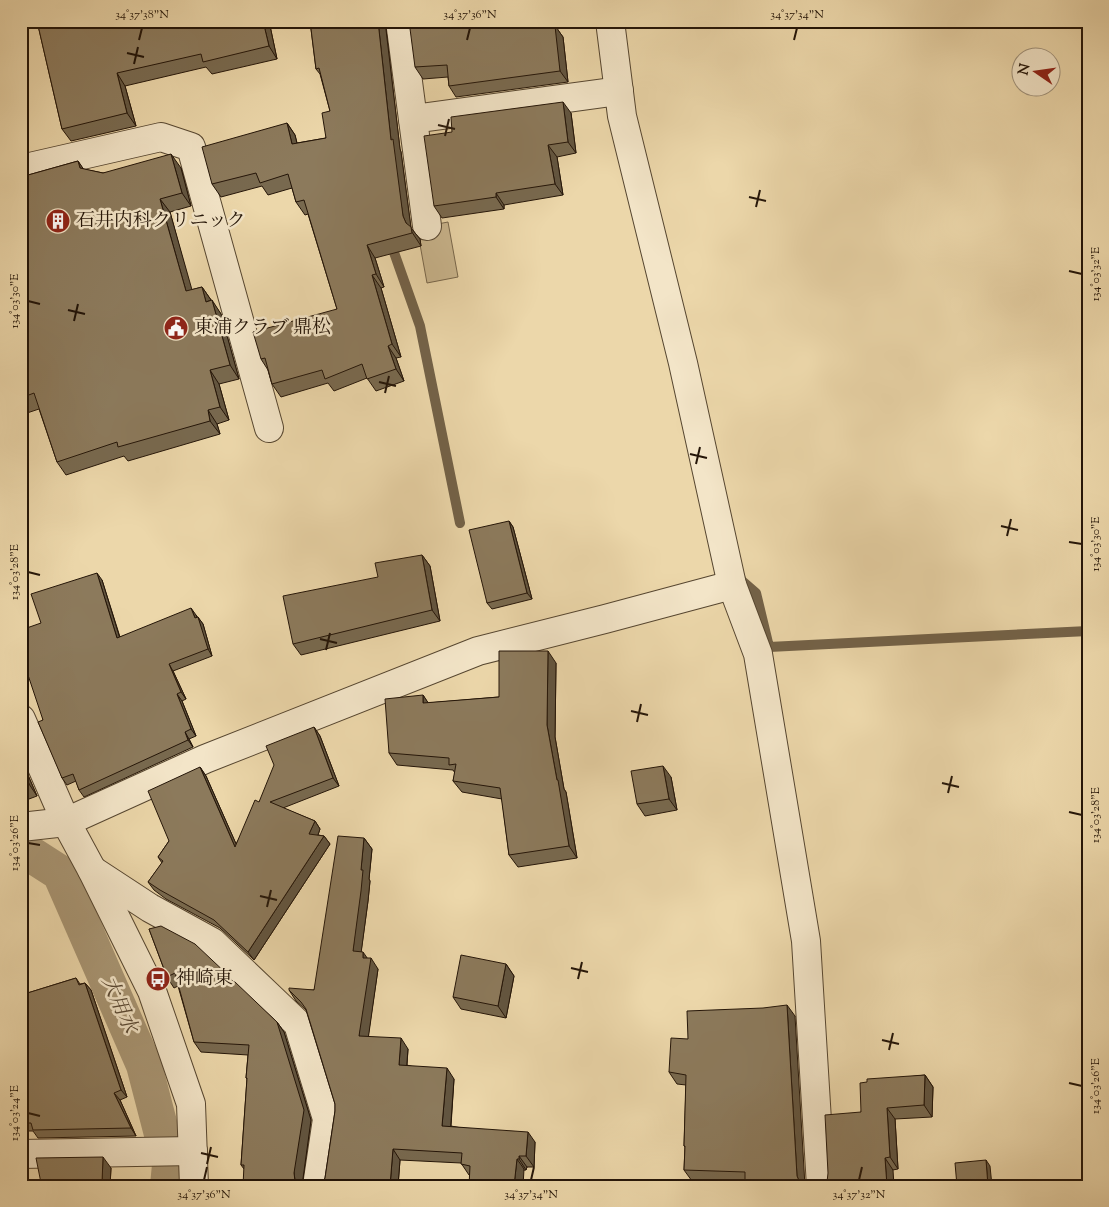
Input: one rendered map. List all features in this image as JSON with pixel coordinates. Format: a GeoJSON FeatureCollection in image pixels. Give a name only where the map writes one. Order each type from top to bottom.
{"type":"FeatureCollection","features":[{"type":"Feature","properties":{"kind":"street"},"geometry":{"type":"LineString","coordinates":[[400,21],[427,226]]}},
{"type":"Feature","properties":{"kind":"street"},"geometry":{"type":"LineString","coordinates":[[610,21],[622,116],[683,363],[732,585],[758,654],[806,941],[821,1186]]}},
{"type":"Feature","properties":{"kind":"street"},"geometry":{"type":"LineString","coordinates":[[413,119],[619,91]]}},
{"type":"Feature","properties":{"kind":"street"},"geometry":{"type":"LineString","coordinates":[[21,170],[160,138],[192,146],[269,428]]}},
{"type":"Feature","properties":{"kind":"street"},"geometry":{"type":"LineString","coordinates":[[21,827],[66,822],[205,759],[478,651],[732,585]]}},
{"type":"Feature","properties":{"kind":"street"},"geometry":{"type":"LineString","coordinates":[[21,719],[66,822],[152,991],[191,1104],[173,1152]]}},
{"type":"Feature","properties":{"kind":"street"},"geometry":{"type":"LineString","coordinates":[[92,870],[150,908],[212,942],[298,1024],[326,1119],[317,1186]]}},
{"type":"Feature","properties":{"kind":"street"},"geometry":{"type":"LineString","coordinates":[[21,1154],[173,1152]]}},
{"type":"Feature","properties":{"kind":"street"},"geometry":{"type":"LineString","coordinates":[[173,1152],[194,1186]]}},
{"type":"Feature","properties":{"kind":"shaded area"},"geometry":{"type":"Polygon","coordinates":[[[448,222],[458,277],[427,283],[417,228],[448,222]]]}},
{"type":"Feature","properties":{"kind":"building"},"geometry":{"type":"Polygon","coordinates":[[[37,21],[263,21],[269,46],[203,62],[201,54],[117,73],[127,113],[62,129],[37,21]]]}},
{"type":"Feature","properties":{"kind":"building"},"geometry":{"type":"Polygon","coordinates":[[[310,21],[378,21],[391,140],[393,139],[403,216],[406,223],[411,227],[412,233],[367,245],[376,274],[372,275],[392,344],[388,346],[396,369],[367,379],[362,364],[325,379],[322,370],[272,384],[265,358],[261,359],[253,332],[337,309],[304,200],[296,202],[288,174],[260,183],[256,173],[212,184],[202,147],[287,123],[292,144],[326,138],[322,113],[330,111],[319,68],[316,69],[310,21]]]}},
{"type":"Feature","properties":{"kind":"building"},"geometry":{"type":"Polygon","coordinates":[[[409,21],[550,21],[551,26],[555,26],[560,71],[449,86],[447,65],[415,67],[409,21]]]}},
{"type":"Feature","properties":{"kind":"building"},"geometry":{"type":"Polygon","coordinates":[[[563,102],[568,142],[548,145],[555,184],[496,193],[496,197],[434,206],[424,136],[452,132],[451,117],[563,102]]]}},
{"type":"Feature","properties":{"kind":"building"},"geometry":{"type":"Polygon","coordinates":[[[171,154],[182,193],[160,199],[186,291],[202,287],[206,302],[212,300],[230,365],[210,370],[220,407],[208,410],[210,421],[118,447],[117,442],[57,462],[34,393],[21,398],[21,177],[78,161],[80,168],[103,173],[171,154]]]}},
{"type":"Feature","properties":{"kind":"building"},"geometry":{"type":"Polygon","coordinates":[[[509,521],[527,593],[487,603],[469,530],[509,521]]]}},
{"type":"Feature","properties":{"kind":"building"},"geometry":{"type":"Polygon","coordinates":[[[422,555],[432,610],[293,644],[283,596],[378,577],[375,563],[422,555]]]}},
{"type":"Feature","properties":{"kind":"building"},"geometry":{"type":"Polygon","coordinates":[[[97,573],[117,638],[191,608],[195,618],[198,617],[208,649],[169,664],[181,692],[177,694],[191,729],[185,732],[188,740],[79,790],[73,774],[62,778],[38,722],[43,720],[21,654],[21,630],[41,623],[31,594],[97,573]]]}},
{"type":"Feature","properties":{"kind":"building"},"geometry":{"type":"Polygon","coordinates":[[[499,651],[548,651],[547,725],[569,846],[509,855],[500,788],[453,781],[456,764],[449,765],[449,758],[389,753],[385,699],[423,695],[423,703],[499,697],[499,651]]]}},
{"type":"Feature","properties":{"kind":"building"},"geometry":{"type":"Polygon","coordinates":[[[314,727],[333,778],[270,802],[315,821],[309,834],[324,836],[248,952],[214,920],[148,882],[163,861],[158,857],[169,841],[148,791],[200,767],[235,847],[255,800],[259,802],[274,765],[266,746],[314,727]]]}},
{"type":"Feature","properties":{"kind":"building"},"geometry":{"type":"Polygon","coordinates":[[[21,766],[29,784],[21,787],[21,766]]]}},
{"type":"Feature","properties":{"kind":"building"},"geometry":{"type":"Polygon","coordinates":[[[663,766],[669,799],[637,804],[631,771],[663,766]]]}},
{"type":"Feature","properties":{"kind":"building"},"geometry":{"type":"Polygon","coordinates":[[[338,836],[364,838],[361,891],[353,951],[363,952],[363,958],[371,958],[359,1036],[401,1038],[399,1065],[447,1068],[442,1126],[528,1132],[526,1156],[519,1156],[519,1159],[517,1159],[514,1186],[469,1186],[470,1166],[461,1164],[462,1153],[393,1149],[390,1186],[321,1186],[325,1178],[335,1104],[306,1009],[289,988],[314,990],[338,836]]]}},
{"type":"Feature","properties":{"kind":"building"},"geometry":{"type":"Polygon","coordinates":[[[161,926],[195,944],[229,976],[225,981],[235,982],[277,1022],[304,1110],[294,1173],[298,1186],[243,1186],[244,1165],[241,1165],[249,1045],[194,1042],[175,973],[167,977],[149,929],[161,926]]]}},
{"type":"Feature","properties":{"kind":"building"},"geometry":{"type":"Polygon","coordinates":[[[461,955],[506,964],[498,1006],[453,997],[461,955]]]}},
{"type":"Feature","properties":{"kind":"building"},"geometry":{"type":"Polygon","coordinates":[[[76,978],[79,985],[85,983],[121,1090],[114,1093],[131,1128],[33,1130],[31,1123],[21,1123],[21,995],[76,978]]]}},
{"type":"Feature","properties":{"kind":"building"},"geometry":{"type":"Polygon","coordinates":[[[787,1005],[797,1176],[803,1186],[745,1186],[745,1172],[684,1170],[686,1075],[669,1072],[671,1038],[688,1039],[687,1011],[763,1008],[787,1005]]]}},
{"type":"Feature","properties":{"kind":"building"},"geometry":{"type":"Polygon","coordinates":[[[925,1075],[924,1105],[887,1108],[890,1157],[885,1158],[887,1186],[822,1186],[827,1182],[828,1173],[825,1115],[861,1112],[860,1083],[867,1082],[867,1079],[925,1075]]]}},
{"type":"Feature","properties":{"kind":"building"},"geometry":{"type":"Polygon","coordinates":[[[103,1157],[102,1183],[84,1181],[83,1186],[21,1186],[22,1181],[41,1183],[36,1158],[103,1157]]]}},
{"type":"Feature","properties":{"kind":"building"},"geometry":{"type":"Polygon","coordinates":[[[986,1160],[988,1186],[957,1186],[955,1163],[986,1160]]]}},
{"type":"Feature","properties":{"kind":"waterway"},"geometry":{"type":"LineString","coordinates":[[390,241],[420,326],[460,523]]}},
{"type":"Feature","properties":{"kind":"waterway"},"geometry":{"type":"LineString","coordinates":[[740,576],[741,580],[756,593],[769,647],[1088,631]]}},
{"type":"Feature","properties":{"kind":"waterway","name":"大用水"},"geometry":{"type":"LineString","coordinates":[[21,848],[60,873],[144,1065],[170,1165],[168,1186]]}},
{"type":"Feature","properties":{"kind":"place","name":"石井内科クリニック"},"geometry":{"type":"Point","coordinates":[58,221]}},
{"type":"Feature","properties":{"kind":"place","name":"東浦クラブ 鼎松"},"geometry":{"type":"Point","coordinates":[176,328]}},
{"type":"Feature","properties":{"kind":"place","name":"神崎東"},"geometry":{"type":"Point","coordinates":[158,979]}}]}
